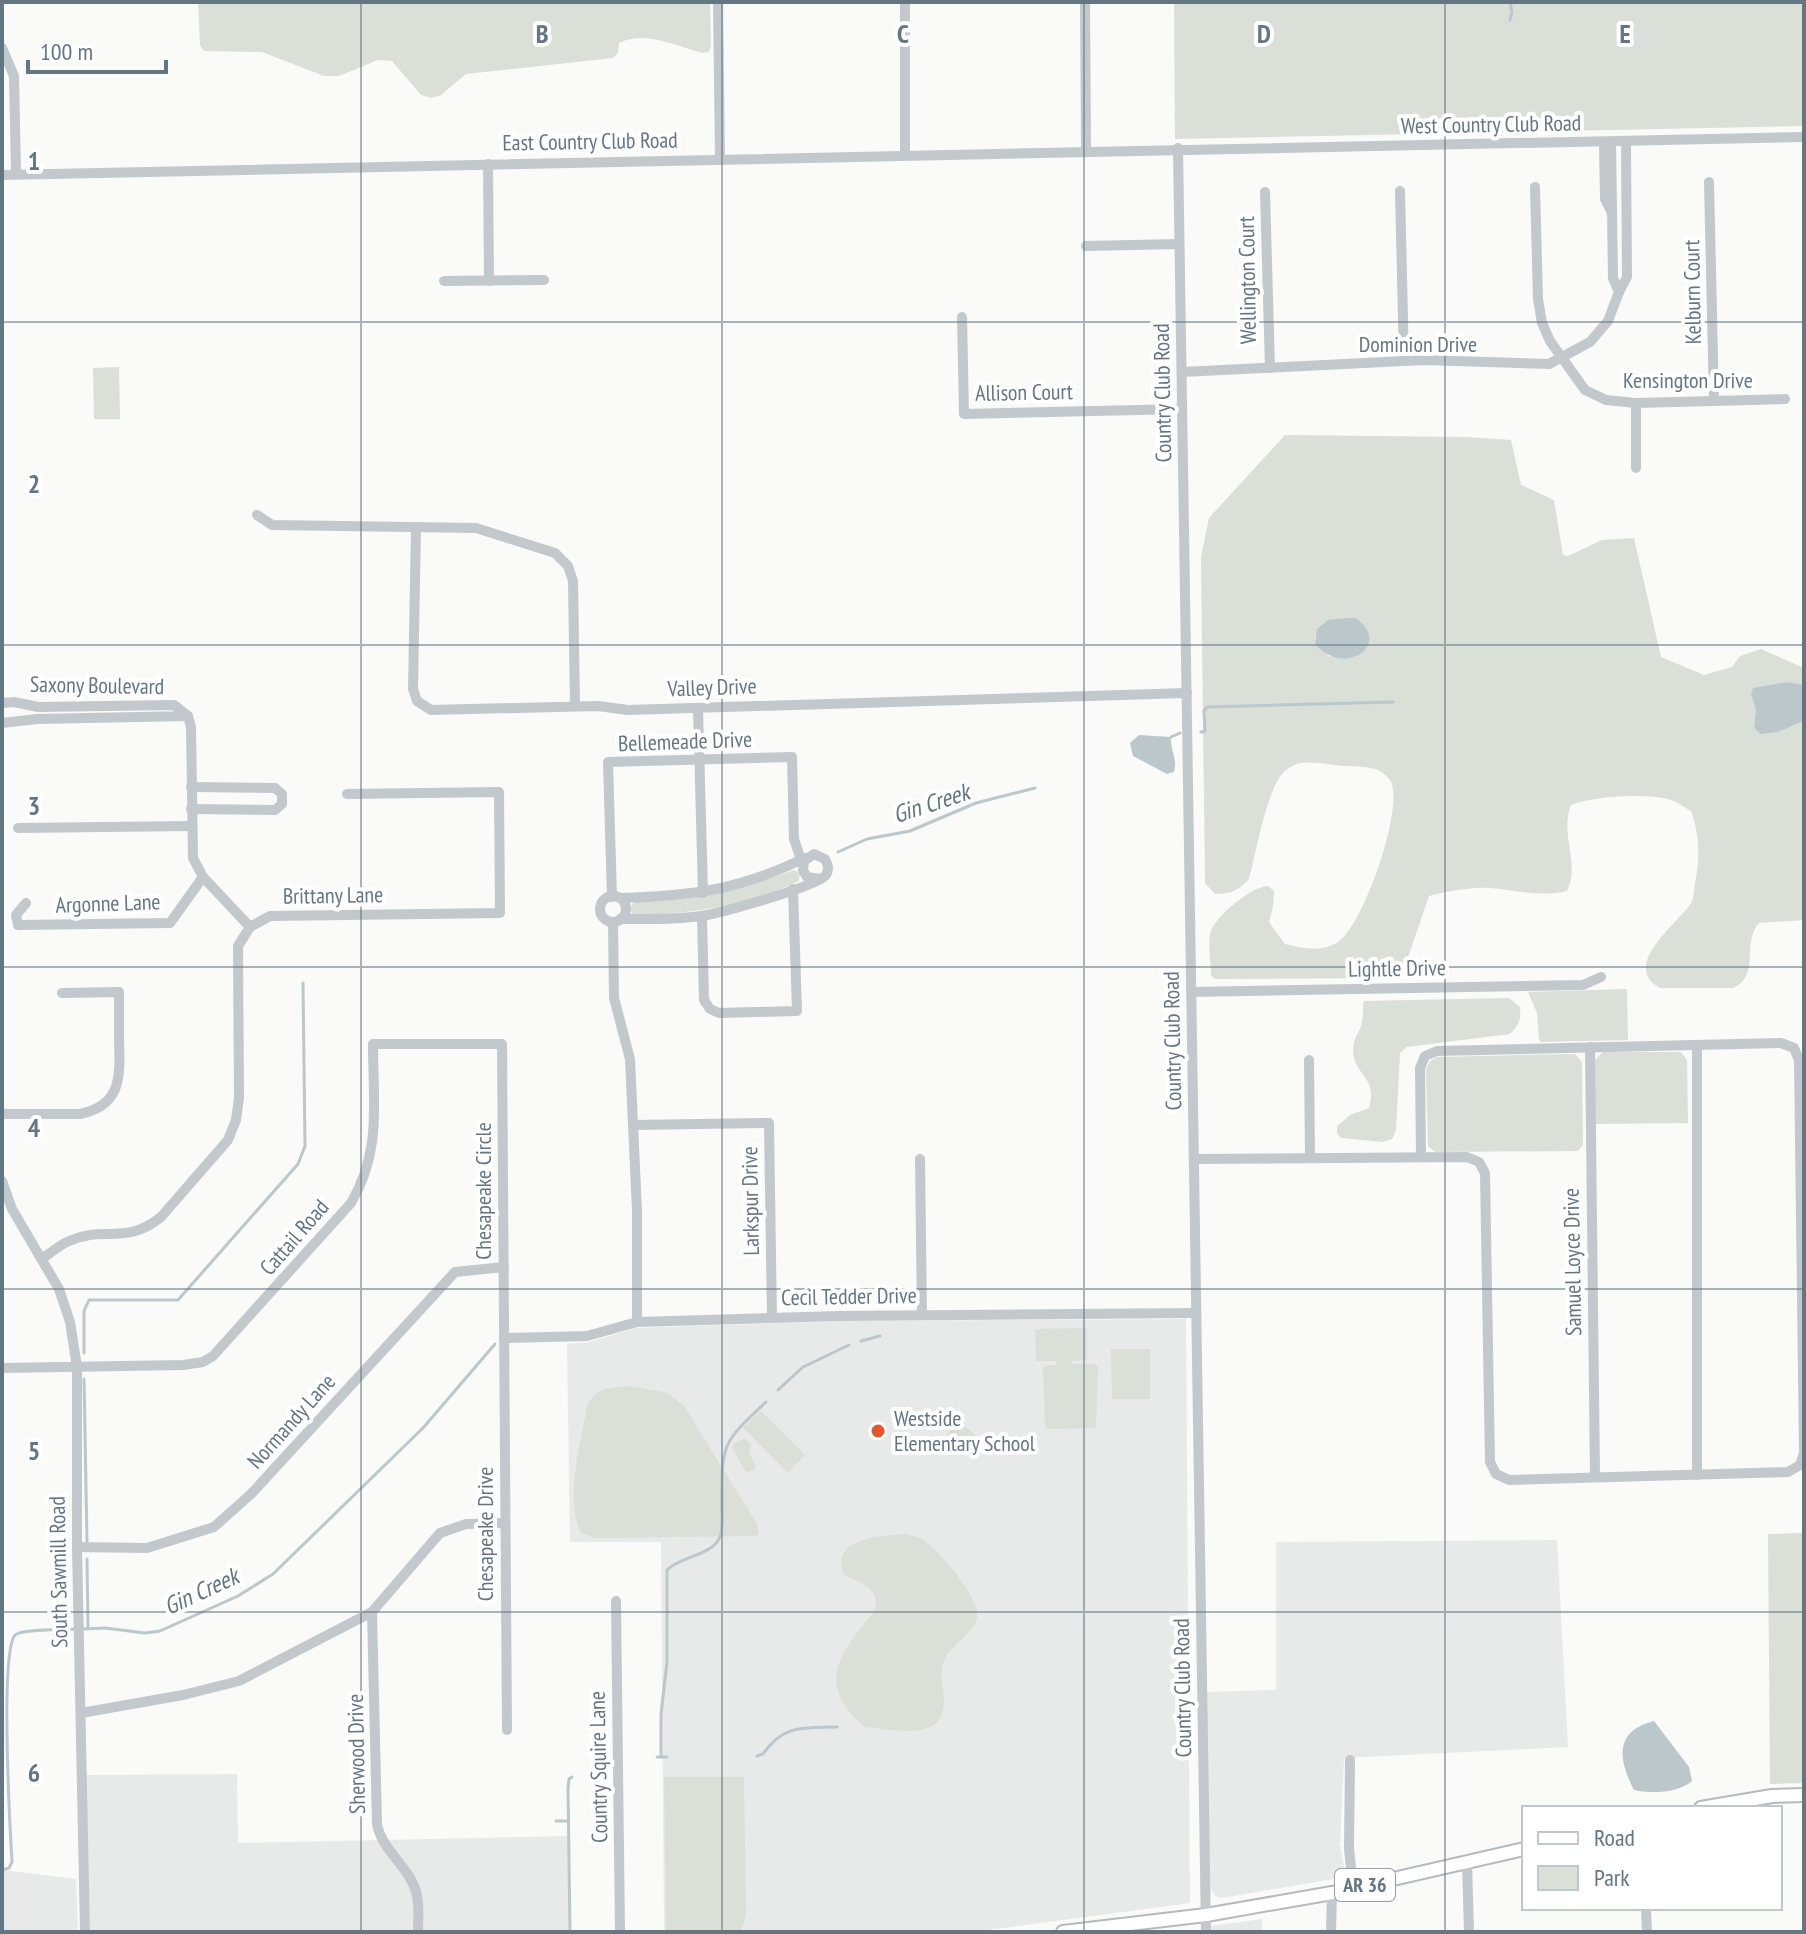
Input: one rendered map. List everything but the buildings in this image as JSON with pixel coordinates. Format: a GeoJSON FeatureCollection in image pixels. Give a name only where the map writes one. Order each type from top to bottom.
{"type":"FeatureCollection","features":[{"type":"Feature","properties":{"kind":"main road"},"geometry":{"type":"LineString","coordinates":[[1713,1806],[1772,1796],[1804,1795]]}},
{"type":"Feature","properties":{"kind":"main road","name":"AR 36"},"geometry":{"type":"LineString","coordinates":[[1063,1932],[1206,1915],[1332,1893],[1522,1849]]}},
{"type":"Feature","properties":{"kind":"street"},"geometry":{"type":"LineString","coordinates":[[718,2],[720,159]]}},
{"type":"Feature","properties":{"kind":"street"},"geometry":{"type":"LineString","coordinates":[[1085,2],[1086,150]]}},
{"type":"Feature","properties":{"kind":"street"},"geometry":{"type":"LineString","coordinates":[[905,4],[905,155]]}},
{"type":"Feature","properties":{"kind":"street"},"geometry":{"type":"LineString","coordinates":[[2,48],[14,76],[16,174]]}},
{"type":"Feature","properties":{"kind":"street","name":"West Country Club Road"},"geometry":{"type":"LineString","coordinates":[[1178,148],[1804,137]]}},
{"type":"Feature","properties":{"kind":"street"},"geometry":{"type":"LineString","coordinates":[[1608,142],[1613,278],[1619,292]]}},
{"type":"Feature","properties":{"kind":"street","name":"Dominion Drive"},"geometry":{"type":"LineString","coordinates":[[1182,372],[1404,361],[1526,365],[1549,364],[1563,357],[1590,342],[1603,329],[1627,277],[1626,142]]}},
{"type":"Feature","properties":{"kind":"street","name":"East Country Club Road"},"geometry":{"type":"LineString","coordinates":[[2,175],[1178,148]]}},
{"type":"Feature","properties":{"kind":"street","name":"Country Club Road"},"geometry":{"type":"LineString","coordinates":[[1178,148],[1206,1932]]}},
{"type":"Feature","properties":{"kind":"street"},"geometry":{"type":"LineString","coordinates":[[488,164],[489,281]]}},
{"type":"Feature","properties":{"kind":"street","name":"Kelburn Court"},"geometry":{"type":"LineString","coordinates":[[1709,182],[1714,401]]}},
{"type":"Feature","properties":{"kind":"street","name":"Kensington Drive"},"geometry":{"type":"LineString","coordinates":[[1535,187],[1540,311],[1550,341],[1585,390],[1606,400],[1636,403],[1785,399]]}},
{"type":"Feature","properties":{"kind":"street"},"geometry":{"type":"LineString","coordinates":[[1400,191],[1404,361]]}},
{"type":"Feature","properties":{"kind":"street","name":"Wellington Court"},"geometry":{"type":"LineString","coordinates":[[1265,192],[1270,368]]}},
{"type":"Feature","properties":{"kind":"street"},"geometry":{"type":"LineString","coordinates":[[1086,246],[1179,244]]}},
{"type":"Feature","properties":{"kind":"street"},"geometry":{"type":"LineString","coordinates":[[444,281],[544,280]]}},
{"type":"Feature","properties":{"kind":"street","name":"Allison Court"},"geometry":{"type":"LineString","coordinates":[[962,317],[964,414],[1182,409]]}},
{"type":"Feature","properties":{"kind":"street"},"geometry":{"type":"LineString","coordinates":[[1636,403],[1636,468]]}},
{"type":"Feature","properties":{"kind":"street"},"geometry":{"type":"LineString","coordinates":[[257,515],[272,525],[476,528],[555,553],[568,566],[573,581],[575,706]]}},
{"type":"Feature","properties":{"kind":"street","name":"Valley Drive"},"geometry":{"type":"LineString","coordinates":[[416,527],[413,689],[417,701],[431,710],[598,706],[628,710],[1187,693]]}},
{"type":"Feature","properties":{"kind":"street","name":"Saxony Boulevard"},"geometry":{"type":"LineString","coordinates":[[2,703],[38,707],[174,705],[188,716],[191,727],[193,858],[203,877],[250,927]]}},
{"type":"Feature","properties":{"kind":"street"},"geometry":{"type":"LineString","coordinates":[[698,708],[703,893]]}},
{"type":"Feature","properties":{"kind":"street","name":"Saxony Boulevard"},"geometry":{"type":"LineString","coordinates":[[2,723],[37,719],[188,716]]}},
{"type":"Feature","properties":{"kind":"street","name":"Bellemeade Drive"},"geometry":{"type":"LineString","coordinates":[[616,897],[608,762],[792,757],[794,839],[806,858]]}},
{"type":"Feature","properties":{"kind":"street"},"geometry":{"type":"LineString","coordinates":[[191,787],[275,788],[282,794],[282,804],[275,810],[191,809]]}},
{"type":"Feature","properties":{"kind":"street","name":"Brittany Lane"},"geometry":{"type":"LineString","coordinates":[[250,927],[270,916],[500,913],[499,792],[347,794]]}},
{"type":"Feature","properties":{"kind":"street"},"geometry":{"type":"LineString","coordinates":[[18,828],[191,826]]}},
{"type":"Feature","properties":{"kind":"street"},"geometry":{"type":"LineString","coordinates":[[818,855],[828,862],[828,871],[820,879],[702,916],[617,921],[602,916],[600,908],[604,900],[616,897],[703,893],[747,883],[818,855]]}},
{"type":"Feature","properties":{"kind":"street"},"geometry":{"type":"LineString","coordinates":[[806,858],[803,870],[811,879],[820,879]]}},
{"type":"Feature","properties":{"kind":"street","name":"Argonne Lane"},"geometry":{"type":"LineString","coordinates":[[26,903],[16,915],[18,925],[170,923],[203,877]]}},
{"type":"Feature","properties":{"kind":"street"},"geometry":{"type":"LineString","coordinates":[[702,916],[704,1000],[710,1009],[719,1013],[797,1011],[793,889]]}},
{"type":"Feature","properties":{"kind":"street"},"geometry":{"type":"LineString","coordinates":[[616,897],[626,909],[617,921],[614,998],[629,1051],[637,1211],[637,1322]]}},
{"type":"Feature","properties":{"kind":"street"},"geometry":{"type":"LineString","coordinates":[[42,1259],[69,1241],[95,1234],[132,1234],[150,1226],[228,1140],[236,1120],[239,1098],[238,946],[250,927]]}},
{"type":"Feature","properties":{"kind":"street","name":"Lightle Drive"},"geometry":{"type":"LineString","coordinates":[[1191,992],[1583,985],[1601,977]]}},
{"type":"Feature","properties":{"kind":"street"},"geometry":{"type":"LineString","coordinates":[[2,1114],[80,1114],[92,1111],[110,1099],[116,1089],[120,1065],[119,992],[62,993]]}},
{"type":"Feature","properties":{"kind":"street"},"geometry":{"type":"LineString","coordinates":[[1194,1159],[1467,1157],[1479,1162],[1485,1173],[1490,1462],[1496,1474],[1509,1480],[1697,1475],[1788,1472],[1800,1465],[1804,1453],[1799,1060],[1794,1048],[1781,1043],[1437,1051],[1425,1056],[1420,1068],[1421,1157]]}},
{"type":"Feature","properties":{"kind":"street","name":"Cattail Road"},"geometry":{"type":"LineString","coordinates":[[2,1368],[183,1365],[203,1362],[223,1348],[351,1203],[360,1188],[373,1146],[373,1044],[502,1044]]}},
{"type":"Feature","properties":{"kind":"street","name":"Chesapeake Circle"},"geometry":{"type":"LineString","coordinates":[[502,1044],[504,1338]]}},
{"type":"Feature","properties":{"kind":"street"},"geometry":{"type":"LineString","coordinates":[[1697,1045],[1697,1475]]}},
{"type":"Feature","properties":{"kind":"street","name":"Samuel Loyce Drive"},"geometry":{"type":"LineString","coordinates":[[1590,1047],[1595,1477]]}},
{"type":"Feature","properties":{"kind":"street"},"geometry":{"type":"LineString","coordinates":[[1309,1060],[1310,1158]]}},
{"type":"Feature","properties":{"kind":"street","name":"Larkspur Drive"},"geometry":{"type":"LineString","coordinates":[[633,1125],[769,1123],[772,1318]]}},
{"type":"Feature","properties":{"kind":"street"},"geometry":{"type":"LineString","coordinates":[[920,1159],[922,1315]]}},
{"type":"Feature","properties":{"kind":"street","name":"South Sawmill Road"},"geometry":{"type":"LineString","coordinates":[[2,1181],[12,1209],[59,1289],[70,1322],[77,1367],[77,1547],[85,1932]]}},
{"type":"Feature","properties":{"kind":"street","name":"Normandy Lane"},"geometry":{"type":"LineString","coordinates":[[77,1547],[147,1548],[214,1527],[251,1494],[455,1272],[504,1267]]}},
{"type":"Feature","properties":{"kind":"street","name":"Cecil Tedder Drive"},"geometry":{"type":"LineString","coordinates":[[504,1338],[587,1336],[637,1322],[922,1315],[1196,1313]]}},
{"type":"Feature","properties":{"kind":"street","name":"Chesapeake Drive"},"geometry":{"type":"LineString","coordinates":[[504,1338],[507,1730]]}},
{"type":"Feature","properties":{"kind":"street"},"geometry":{"type":"LineString","coordinates":[[81,1713],[183,1695],[239,1681],[372,1612],[440,1533],[466,1524],[505,1523]]}},
{"type":"Feature","properties":{"kind":"street","name":"Country Squire Lane"},"geometry":{"type":"LineString","coordinates":[[616,1601],[620,1932]]}},
{"type":"Feature","properties":{"kind":"street","name":"Sherwood Drive"},"geometry":{"type":"LineString","coordinates":[[372,1612],[377,1824],[379,1834],[412,1881],[416,1892],[418,1932]]}},
{"type":"Feature","properties":{"kind":"street"},"geometry":{"type":"LineString","coordinates":[[1350,1760],[1349,1848],[1353,1888]]}},
{"type":"Feature","properties":{"kind":"street"},"geometry":{"type":"LineString","coordinates":[[1467,1863],[1469,1932]]}},
{"type":"Feature","properties":{"kind":"street"},"geometry":{"type":"LineString","coordinates":[[1331,1932],[1332,1893]]}},
{"type":"Feature","properties":{"kind":"street"},"geometry":{"type":"LineString","coordinates":[[1646,1910],[1647,1932]]}},
{"type":"Feature","properties":{"kind":"shaded area"},"geometry":{"type":"Polygon","coordinates":[[[1356,618],[1366,628],[1369,638],[1367,647],[1360,654],[1339,658],[1327,654],[1315,644],[1317,629],[1328,620],[1356,618]]]}},
{"type":"Feature","properties":{"kind":"shaded area"},"geometry":{"type":"Polygon","coordinates":[[[1788,682],[1804,685],[1804,721],[1778,732],[1760,734],[1754,727],[1756,710],[1751,694],[1753,688],[1788,682]]]}},
{"type":"Feature","properties":{"kind":"shaded area"},"geometry":{"type":"Polygon","coordinates":[[[1139,735],[1171,737],[1174,772],[1167,774],[1133,756],[1130,743],[1139,735]]]}},
{"type":"Feature","properties":{"kind":"shaded area"},"geometry":{"type":"Polygon","coordinates":[[[1186,1319],[1190,1903],[973,1932],[664,1932],[661,1542],[570,1542],[567,1344],[589,1342],[636,1328],[659,1327],[847,1321],[1186,1319]]]}},
{"type":"Feature","properties":{"kind":"shaded area"},"geometry":{"type":"Polygon","coordinates":[[[1557,1540],[1568,1747],[1344,1758],[1340,1845],[1346,1877],[1222,1898],[1215,1896],[1210,1887],[1206,1692],[1276,1690],[1276,1542],[1557,1540]]]}},
{"type":"Feature","properties":{"kind":"shaded area"},"geometry":{"type":"Polygon","coordinates":[[[1654,1721],[1689,1767],[1692,1781],[1680,1788],[1656,1792],[1634,1790],[1629,1779],[1623,1757],[1626,1739],[1641,1726],[1654,1721]]]}},
{"type":"Feature","properties":{"kind":"shaded area"},"geometry":{"type":"Polygon","coordinates":[[[237,1774],[238,1843],[568,1836],[569,1932],[90,1932],[86,1775],[237,1774]]]}},
{"type":"Feature","properties":{"kind":"shaded area"},"geometry":{"type":"Polygon","coordinates":[[[2,1870],[76,1879],[78,1932],[2,1932],[2,1870]]]}},
{"type":"Feature","properties":{"kind":"shaded area"},"geometry":{"type":"Polygon","coordinates":[[[1262,1919],[1262,1932],[1211,1932],[1211,1926],[1262,1919]]]}},
{"type":"Feature","properties":{"kind":"green space"},"geometry":{"type":"Polygon","coordinates":[[[198,2],[710,2],[711,46],[709,52],[702,53],[660,40],[629,39],[619,43],[618,53],[613,58],[466,74],[441,95],[431,98],[421,95],[392,61],[378,60],[339,76],[324,76],[262,52],[204,51],[200,45],[198,2]]]}},
{"type":"Feature","properties":{"kind":"green space"},"geometry":{"type":"Polygon","coordinates":[[[1174,2],[1804,2],[1804,126],[1175,139],[1174,2]]]}},
{"type":"Feature","properties":{"kind":"green space"},"geometry":{"type":"Polygon","coordinates":[[[119,367],[120,419],[94,419],[93,368],[119,367]]]}},
{"type":"Feature","properties":{"kind":"green space"},"geometry":{"type":"Polygon","coordinates":[[[1285,435],[1511,440],[1521,485],[1554,500],[1563,555],[1568,556],[1602,540],[1634,538],[1661,657],[1704,675],[1732,667],[1740,656],[1761,649],[1804,668],[1804,685],[1788,682],[1751,694],[1756,710],[1754,727],[1778,732],[1804,721],[1804,920],[1759,923],[1751,940],[1746,976],[1733,988],[1660,988],[1649,979],[1646,968],[1656,944],[1693,899],[1698,856],[1694,820],[1691,811],[1668,799],[1646,796],[1605,798],[1571,805],[1567,827],[1572,870],[1567,891],[1539,893],[1475,888],[1429,896],[1405,966],[1392,978],[1214,979],[1209,950],[1212,928],[1234,904],[1261,887],[1268,886],[1274,891],[1269,922],[1285,944],[1325,948],[1338,942],[1348,932],[1370,890],[1379,864],[1392,813],[1393,793],[1390,780],[1376,769],[1313,762],[1294,765],[1282,774],[1271,795],[1249,879],[1234,891],[1221,894],[1215,894],[1205,883],[1201,557],[1209,518],[1285,435]],[[1348,618],[1315,637],[1316,644],[1330,657],[1369,636],[1361,622],[1348,618]]]}},
{"type":"Feature","properties":{"kind":"green space"},"geometry":{"type":"Polygon","coordinates":[[[794,870],[800,873],[799,881],[739,902],[655,914],[634,915],[629,909],[634,902],[716,894],[794,870]]]}},
{"type":"Feature","properties":{"kind":"green space"},"geometry":{"type":"Polygon","coordinates":[[[1627,989],[1628,1040],[1541,1042],[1539,1039],[1537,1013],[1528,992],[1627,989]]]}},
{"type":"Feature","properties":{"kind":"green space"},"geometry":{"type":"Polygon","coordinates":[[[1509,998],[1520,1007],[1519,1022],[1510,1034],[1407,1047],[1400,1053],[1396,1130],[1392,1139],[1383,1142],[1341,1138],[1337,1126],[1350,1115],[1369,1108],[1371,1097],[1368,1082],[1357,1066],[1353,1050],[1362,1023],[1364,1001],[1509,998]]]}},
{"type":"Feature","properties":{"kind":"green space"},"geometry":{"type":"Polygon","coordinates":[[[1603,1052],[1681,1052],[1687,1060],[1688,1123],[1595,1124],[1593,1062],[1603,1052]]]}},
{"type":"Feature","properties":{"kind":"green space"},"geometry":{"type":"Polygon","coordinates":[[[1575,1054],[1582,1062],[1583,1145],[1578,1151],[1435,1152],[1428,1146],[1426,1069],[1430,1061],[1437,1057],[1575,1054]]]}},
{"type":"Feature","properties":{"kind":"green space"},"geometry":{"type":"Polygon","coordinates":[[[1087,1328],[1087,1360],[1072,1361],[1071,1364],[1095,1364],[1098,1367],[1096,1428],[1047,1429],[1043,1369],[1046,1365],[1056,1365],[1056,1361],[1036,1361],[1035,1329],[1087,1328]]]}},
{"type":"Feature","properties":{"kind":"green space"},"geometry":{"type":"Polygon","coordinates":[[[1111,1349],[1150,1349],[1150,1399],[1112,1399],[1111,1349]]]}},
{"type":"Feature","properties":{"kind":"green space"},"geometry":{"type":"Polygon","coordinates":[[[629,1386],[668,1393],[684,1406],[757,1524],[759,1534],[595,1538],[581,1533],[576,1519],[574,1487],[587,1406],[599,1392],[629,1386]]]}},
{"type":"Feature","properties":{"kind":"green space"},"geometry":{"type":"Polygon","coordinates":[[[761,1411],[805,1455],[788,1473],[743,1428],[761,1411]]]}},
{"type":"Feature","properties":{"kind":"green space"},"geometry":{"type":"Polygon","coordinates":[[[963,1425],[990,1447],[998,1445],[1004,1450],[953,1450],[948,1444],[947,1435],[953,1426],[963,1425]]]}},
{"type":"Feature","properties":{"kind":"green space"},"geometry":{"type":"Polygon","coordinates":[[[744,1438],[751,1444],[749,1454],[756,1465],[754,1470],[746,1472],[732,1448],[744,1438]]]}},
{"type":"Feature","properties":{"kind":"green space"},"geometry":{"type":"Polygon","coordinates":[[[1804,1533],[1804,1783],[1770,1784],[1768,1534],[1804,1533]]]}},
{"type":"Feature","properties":{"kind":"green space"},"geometry":{"type":"Polygon","coordinates":[[[905,1534],[925,1541],[934,1549],[967,1589],[977,1610],[974,1625],[949,1653],[942,1668],[944,1696],[941,1716],[930,1727],[913,1731],[865,1727],[849,1711],[836,1682],[843,1654],[875,1610],[876,1603],[868,1587],[844,1575],[841,1563],[844,1553],[860,1541],[905,1534]]]}},
{"type":"Feature","properties":{"kind":"green space"},"geometry":{"type":"Polygon","coordinates":[[[664,1777],[744,1777],[746,1915],[741,1932],[666,1932],[664,1777]]]}},
{"type":"Feature","properties":{"kind":"waterway"},"geometry":{"type":"LineString","coordinates":[[1510,2],[1510,20]]}},
{"type":"Feature","properties":{"kind":"waterway"},"geometry":{"type":"LineString","coordinates":[[1201,732],[1205,731],[1204,711],[1207,707],[1393,702]]}},
{"type":"Feature","properties":{"kind":"waterway"},"geometry":{"type":"LineString","coordinates":[[1171,737],[1180,733]]}},
{"type":"Feature","properties":{"kind":"waterway","name":"Gin Creek"},"geometry":{"type":"LineString","coordinates":[[838,852],[867,839],[910,831],[976,803],[1035,788]]}},
{"type":"Feature","properties":{"kind":"waterway"},"geometry":{"type":"LineString","coordinates":[[84,1353],[84,1311],[89,1300],[178,1300],[298,1164],[305,1146],[303,983]]}},
{"type":"Feature","properties":{"kind":"waterway"},"geometry":{"type":"LineString","coordinates":[[861,1341],[880,1336]]}},
{"type":"Feature","properties":{"kind":"waterway","name":"Gin Creek"},"geometry":{"type":"LineString","coordinates":[[83,1629],[160,1631],[238,1596],[273,1574],[423,1428],[495,1344]]}},
{"type":"Feature","properties":{"kind":"waterway"},"geometry":{"type":"LineString","coordinates":[[778,1390],[803,1367],[849,1345]]}},
{"type":"Feature","properties":{"kind":"waterway"},"geometry":{"type":"LineString","coordinates":[[84,1379],[87,1542]]}},
{"type":"Feature","properties":{"kind":"waterway"},"geometry":{"type":"LineString","coordinates":[[661,1757],[661,1714],[667,1662],[667,1570],[710,1548],[720,1537],[722,1470],[727,1447],[732,1437],[766,1402]]}},
{"type":"Feature","properties":{"kind":"waterway"},"geometry":{"type":"LineString","coordinates":[[87,1559],[88,1627]]}},
{"type":"Feature","properties":{"kind":"waterway","name":"Gin Creek"},"geometry":{"type":"LineString","coordinates":[[2,1870],[9,1868],[12,1862],[7,1742],[10,1649],[15,1635],[19,1633],[75,1629]]}},
{"type":"Feature","properties":{"kind":"waterway"},"geometry":{"type":"LineString","coordinates":[[757,1756],[763,1754],[779,1737],[795,1730],[837,1727]]}},
{"type":"Feature","properties":{"kind":"waterway"},"geometry":{"type":"LineString","coordinates":[[657,1757],[667,1757]]}},
{"type":"Feature","properties":{"kind":"waterway"},"geometry":{"type":"LineString","coordinates":[[570,1932],[568,1788],[572,1777]]}},
{"type":"Feature","properties":{"kind":"waterway"},"geometry":{"type":"LineString","coordinates":[[556,1821],[569,1821]]}},
{"type":"Feature","properties":{"kind":"place","name":"Westside Elementary School"},"geometry":{"type":"Point","coordinates":[878,1431]}}]}
